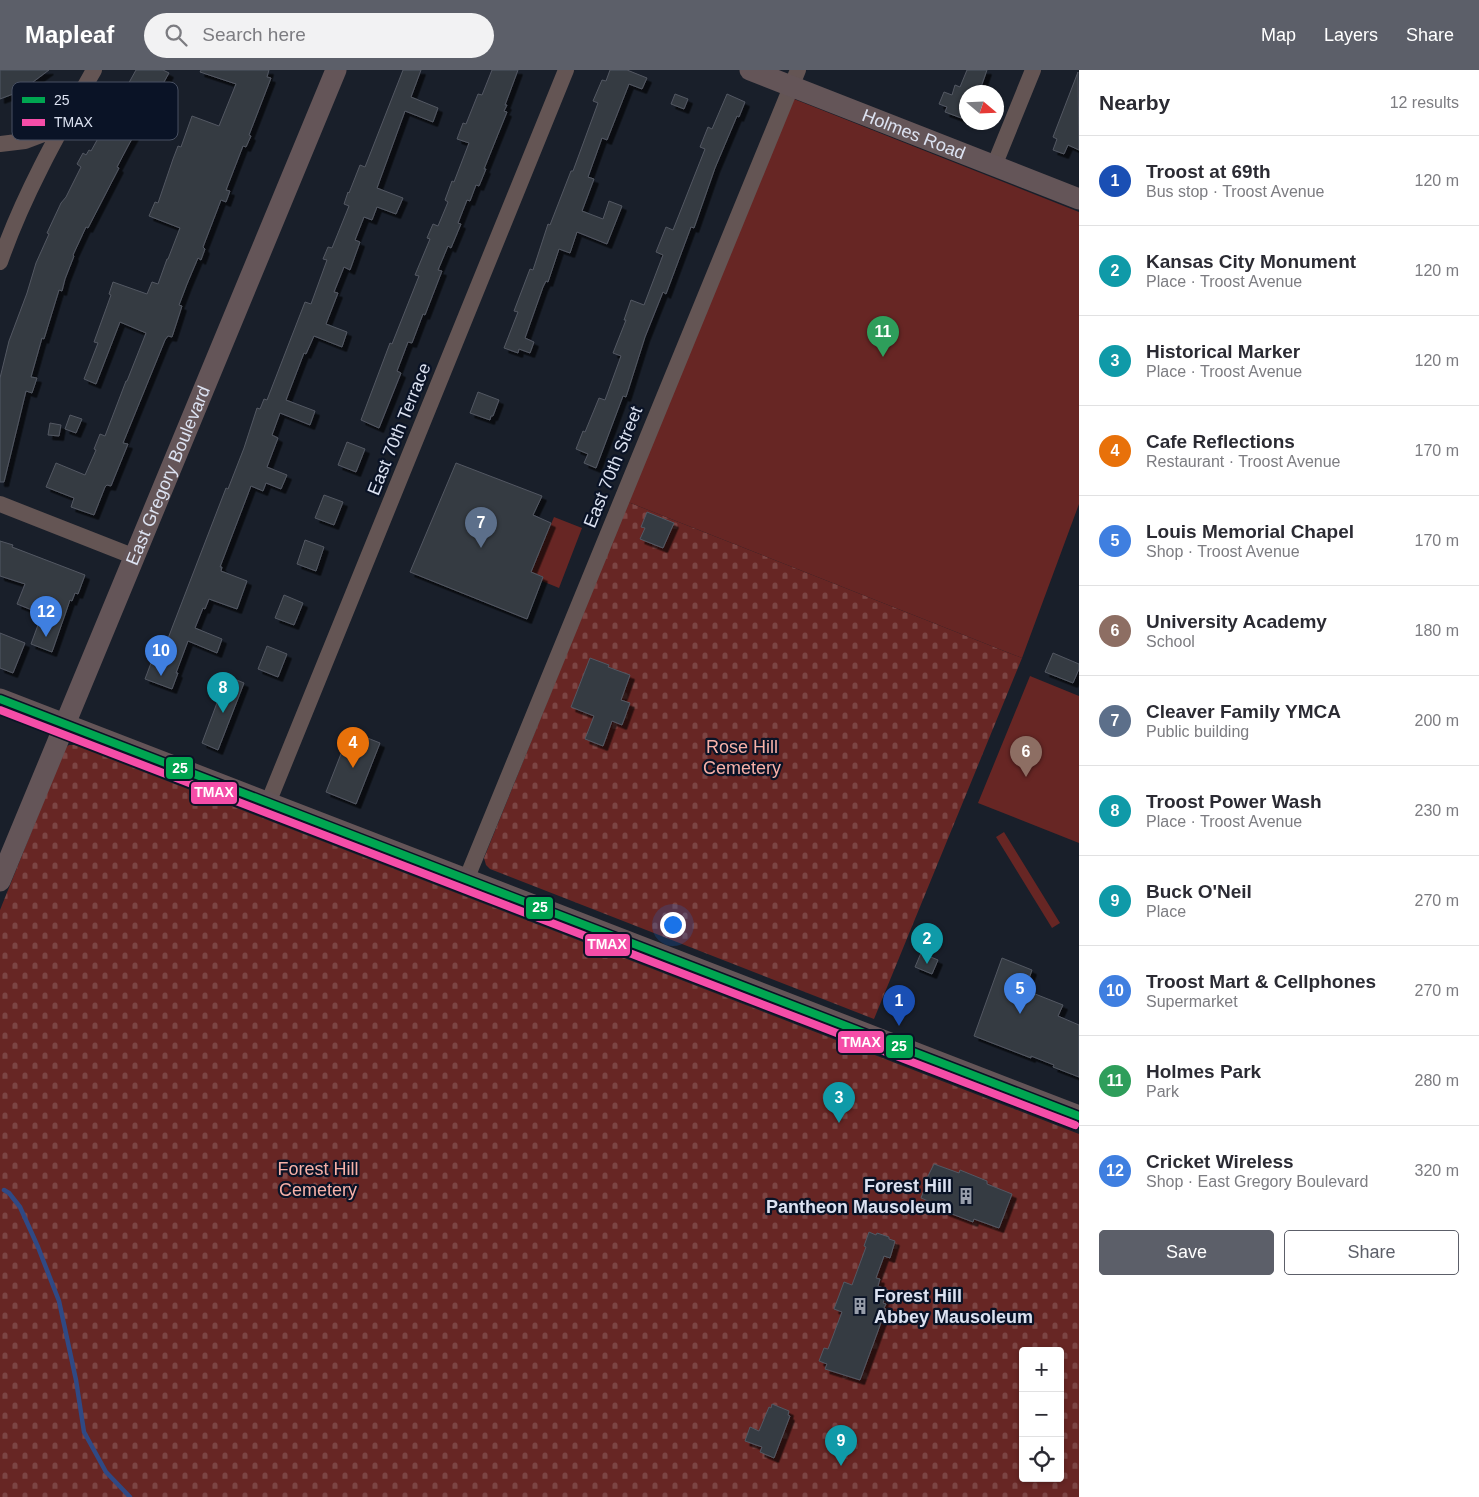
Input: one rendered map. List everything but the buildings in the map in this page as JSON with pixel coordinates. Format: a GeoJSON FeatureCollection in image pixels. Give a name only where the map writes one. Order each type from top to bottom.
{"type":"FeatureCollection","features":[{"type":"Feature","properties":{"kind":"main road","name":"East Gregory Boulevard"},"geometry":{"type":"LineString","coordinates":[[0,881],[336,70]]}},
{"type":"Feature","properties":{"kind":"main road","name":"Holmes Road"},"geometry":{"type":"LineString","coordinates":[[750,70],[795,78],[994,166],[1079,199]]}},
{"type":"Feature","properties":{"kind":"main road"},"geometry":{"type":"LineString","coordinates":[[0,699],[1079,1116]]}},
{"type":"Feature","properties":{"kind":"street"},"geometry":{"type":"LineString","coordinates":[[87,82],[94,70]]}},
{"type":"Feature","properties":{"kind":"street","name":"East 70th Terrace"},"geometry":{"type":"LineString","coordinates":[[268,803],[566,70]]}},
{"type":"Feature","properties":{"kind":"street"},"geometry":{"type":"LineString","coordinates":[[994,166],[1033,70]]}},
{"type":"Feature","properties":{"kind":"street","name":"East 70th Street"},"geometry":{"type":"LineString","coordinates":[[466,880],[795,78]]}},
{"type":"Feature","properties":{"kind":"street"},"geometry":{"type":"LineString","coordinates":[[0,144],[28,140]]}},
{"type":"Feature","properties":{"kind":"street"},"geometry":{"type":"LineString","coordinates":[[0,262],[10,234],[56,140]]}},
{"type":"Feature","properties":{"kind":"street"},"geometry":{"type":"LineString","coordinates":[[0,504],[134,557]]}},
{"type":"Feature","properties":{"kind":"green space"},"geometry":{"type":"Polygon","coordinates":[[[794,99],[1079,212],[1079,504],[1022,658],[628,502],[794,99]]]}},
{"type":"Feature","properties":{"kind":"green space","name":"Rose Hill Cemetery"},"geometry":{"type":"Polygon","coordinates":[[[628,502],[1022,658],[874,1019],[490,869],[486,865],[484,858],[628,502]]]}},
{"type":"Feature","properties":{"kind":"green space"},"geometry":{"type":"Polygon","coordinates":[[[554,517],[582,528],[559,588],[542,581],[543,577],[531,572],[554,517]]]}},
{"type":"Feature","properties":{"kind":"green space"},"geometry":{"type":"Polygon","coordinates":[[[1030,676],[1079,696],[1079,843],[978,803],[1030,676]]]}},
{"type":"Feature","properties":{"kind":"green space","name":"Forest Hill Cemetery"},"geometry":{"type":"Polygon","coordinates":[[[69,745],[74,745],[1079,1134],[1079,1497],[0,1497],[0,910],[65,748],[69,745]]]}},
{"type":"Feature","properties":{"kind":"green space"},"geometry":{"type":"Polygon","coordinates":[[[1004,832],[1060,923],[1052,928],[996,837],[1004,832]]]}},
{"type":"Feature","properties":{"kind":"waterway"},"geometry":{"type":"LineString","coordinates":[[4,1190],[9,1193],[20,1207],[59,1301],[76,1380],[84,1432],[106,1472],[130,1497]]}},
{"type":"Feature","properties":{"kind":"transit line","name":"25"},"geometry":{"type":"LineString","coordinates":[[0,699],[1079,1116]]}},
{"type":"Feature","properties":{"kind":"transit line","name":"TMAX"},"geometry":{"type":"LineString","coordinates":[[0,710],[1075,1125]]}},
{"type":"Feature","properties":{"kind":"place","name":"Holmes Park"},"geometry":{"type":"Point","coordinates":[883,357]}},
{"type":"Feature","properties":{"kind":"place","name":"Cleaver Family YMCA"},"geometry":{"type":"Point","coordinates":[481,548]}},
{"type":"Feature","properties":{"kind":"place","name":"Cricket Wireless"},"geometry":{"type":"Point","coordinates":[46,637]}},
{"type":"Feature","properties":{"kind":"place","name":"Troost Mart & Cellphones"},"geometry":{"type":"Point","coordinates":[161,676]}},
{"type":"Feature","properties":{"kind":"place","name":"Troost Power Wash"},"geometry":{"type":"Point","coordinates":[223,713]}},
{"type":"Feature","properties":{"kind":"place","name":"Cafe Reflections"},"geometry":{"type":"Point","coordinates":[353,768]}},
{"type":"Feature","properties":{"kind":"place","name":"University Academy"},"geometry":{"type":"Point","coordinates":[1026,777]}},
{"type":"Feature","properties":{"kind":"place","name":"Kansas City Monument"},"geometry":{"type":"Point","coordinates":[927,964]}},
{"type":"Feature","properties":{"kind":"place","name":"Louis Memorial Chapel"},"geometry":{"type":"Point","coordinates":[1020,1014]}},
{"type":"Feature","properties":{"kind":"place","name":"Troost at 69th"},"geometry":{"type":"Point","coordinates":[899,1026]}},
{"type":"Feature","properties":{"kind":"place","name":"Historical Marker"},"geometry":{"type":"Point","coordinates":[839,1123]}},
{"type":"Feature","properties":{"kind":"place","name":"Forest Hill Pantheon Mausoleum"},"geometry":{"type":"Point","coordinates":[966,1196]}},
{"type":"Feature","properties":{"kind":"place","name":"Forest Hill Abbey Mausoleum"},"geometry":{"type":"Point","coordinates":[860,1306]}},
{"type":"Feature","properties":{"kind":"place","name":"Buck O'Neil"},"geometry":{"type":"Point","coordinates":[841,1466]}}]}
